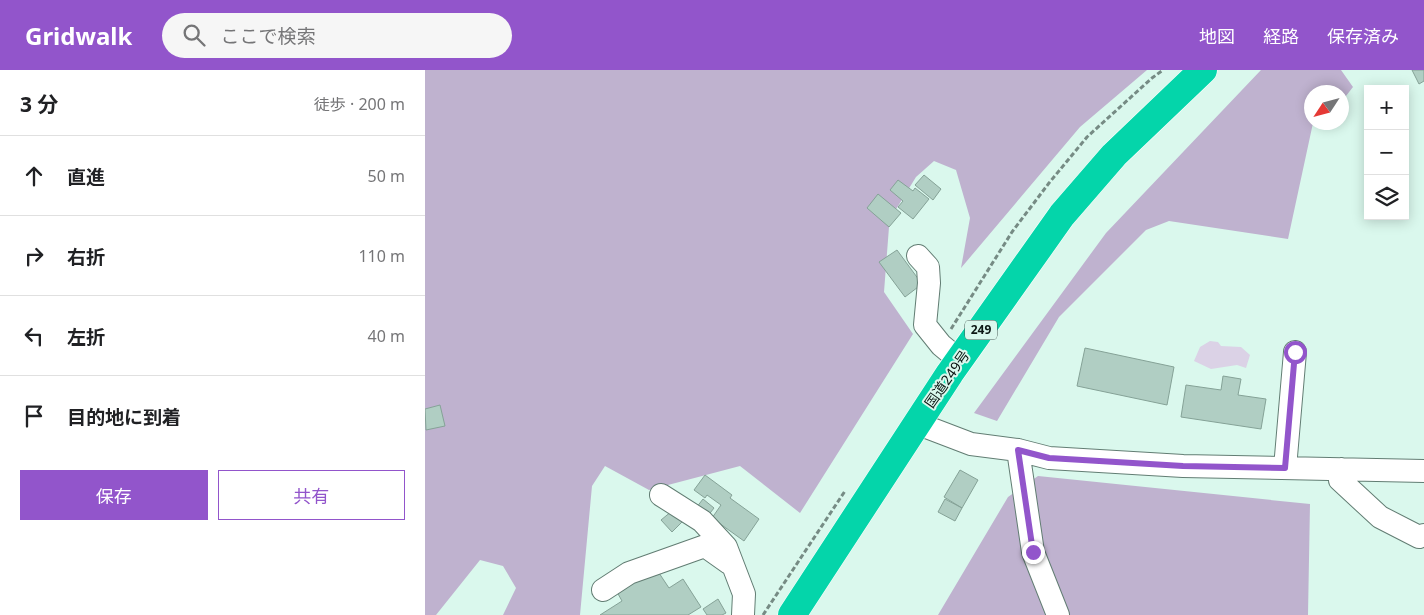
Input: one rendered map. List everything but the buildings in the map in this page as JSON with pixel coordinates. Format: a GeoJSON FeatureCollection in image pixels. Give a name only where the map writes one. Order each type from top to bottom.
{"type":"FeatureCollection","features":[{"type":"Feature","properties":{"kind":"highway","name":"国道249号"},"geometry":{"type":"LineString","coordinates":[[792,615],[959,360],[1062,214],[1114,155],[1203,70]]}},
{"type":"Feature","properties":{"kind":"street"},"geometry":{"type":"LineString","coordinates":[[918,256],[927,267],[929,283],[925,324],[941,346],[959,360]]}},
{"type":"Feature","properties":{"kind":"street"},"geometry":{"type":"LineString","coordinates":[[1285,468],[1295,352]]}},
{"type":"Feature","properties":{"kind":"street"},"geometry":{"type":"LineString","coordinates":[[917,423],[971,444],[1018,450],[1049,458],[1183,466],[1424,471]]}},
{"type":"Feature","properties":{"kind":"street"},"geometry":{"type":"LineString","coordinates":[[1018,450],[1033,552],[1058,615]]}},
{"type":"Feature","properties":{"kind":"street"},"geometry":{"type":"LineString","coordinates":[[1341,469],[1340,480],[1380,517],[1419,538],[1424,534]]}},
{"type":"Feature","properties":{"kind":"street"},"geometry":{"type":"LineString","coordinates":[[661,495],[702,521],[725,547],[744,594],[743,615]]}},
{"type":"Feature","properties":{"kind":"street"},"geometry":{"type":"LineString","coordinates":[[603,590],[629,573],[705,546],[733,566]]}},
{"type":"Feature","properties":{"kind":"shaded area"},"geometry":{"type":"Polygon","coordinates":[[[425,70],[1147,70],[1080,127],[961,268],[970,218],[956,170],[934,161],[916,177],[890,219],[884,292],[913,334],[800,513],[740,466],[649,490],[605,466],[592,486],[580,615],[503,615],[516,588],[503,566],[480,560],[436,615],[425,615],[425,70]]]}},
{"type":"Feature","properties":{"kind":"shaded area"},"geometry":{"type":"Polygon","coordinates":[[[1261,70],[1341,70],[1353,87],[1349,92],[1349,85],[1304,85],[1304,130],[1311,130],[1288,239],[1169,221],[1146,230],[1059,317],[997,421],[974,413],[1106,233],[1261,70]]]}},
{"type":"Feature","properties":{"kind":"shaded area"},"geometry":{"type":"Polygon","coordinates":[[[1210,341],[1218,342],[1221,346],[1241,347],[1250,355],[1246,368],[1237,365],[1211,369],[1194,361],[1200,347],[1210,341]]]}},
{"type":"Feature","properties":{"kind":"shaded area"},"geometry":{"type":"Polygon","coordinates":[[[1038,476],[1310,504],[1308,615],[938,615],[1008,497],[1038,476]]]}},
{"type":"Feature","properties":{"kind":"route"},"geometry":{"type":"LineString","coordinates":[[1033,552],[1018,450],[1049,458],[1183,466],[1285,468],[1295,352]]}}]}
